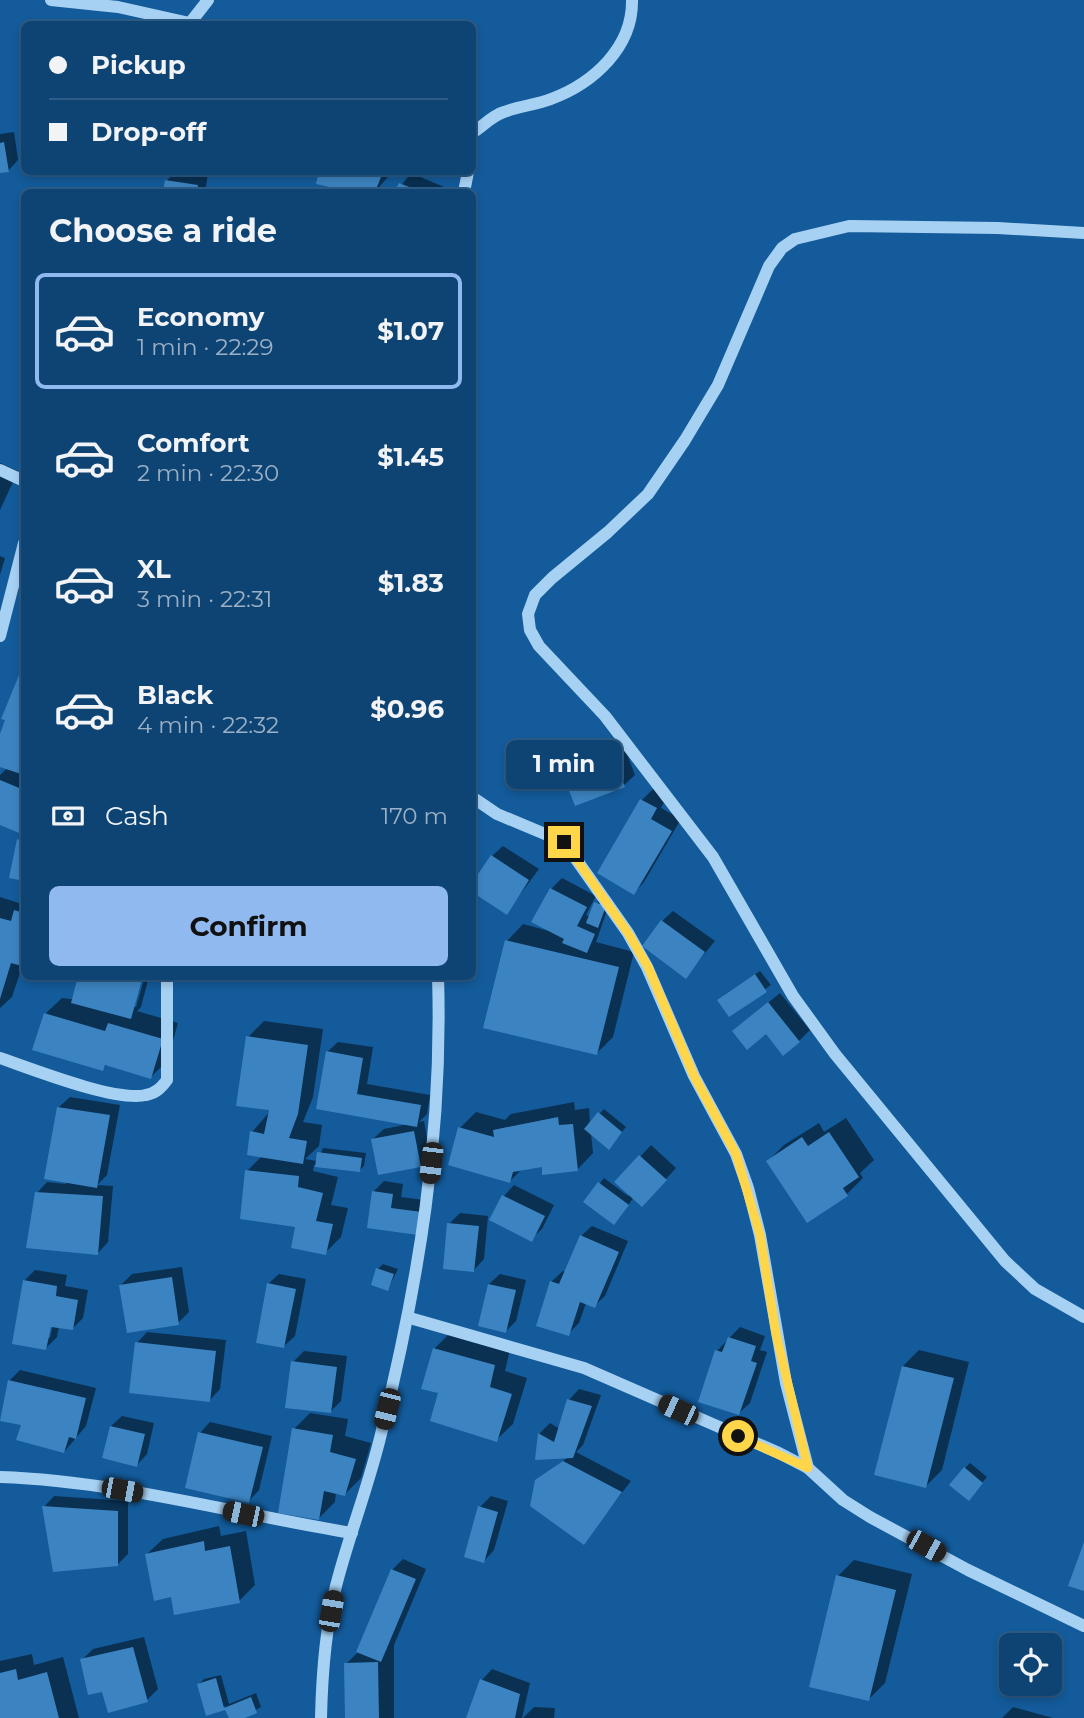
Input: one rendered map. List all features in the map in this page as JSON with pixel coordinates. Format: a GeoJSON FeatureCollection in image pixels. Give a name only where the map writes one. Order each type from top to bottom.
{"type":"FeatureCollection","features":[{"type":"Feature","properties":{"kind":"street"},"geometry":{"type":"LineString","coordinates":[[51,0],[118,8],[178,21]]}},
{"type":"Feature","properties":{"kind":"street"},"geometry":{"type":"LineString","coordinates":[[194,21],[208,0]]}},
{"type":"Feature","properties":{"kind":"street"},"geometry":{"type":"LineString","coordinates":[[476,130],[503,112],[564,94],[608,62],[625,40],[632,19],[632,0]]}},
{"type":"Feature","properties":{"kind":"street"},"geometry":{"type":"LineString","coordinates":[[1084,233],[998,228],[849,226],[795,239],[782,248],[759,289],[718,385],[648,494],[608,532],[552,578],[535,596],[528,614],[530,631],[538,646],[605,716],[713,857],[793,996],[835,1054],[1005,1261],[1035,1289],[1084,1317]]}},
{"type":"Feature","properties":{"kind":"street"},"geometry":{"type":"LineString","coordinates":[[0,470],[21,480]]}},
{"type":"Feature","properties":{"kind":"street"},"geometry":{"type":"LineString","coordinates":[[0,636],[21,555]]}},
{"type":"Feature","properties":{"kind":"street"},"geometry":{"type":"LineString","coordinates":[[476,800],[497,814],[564,842],[628,933],[648,967],[694,1076],[736,1154],[748,1188],[760,1235],[786,1382],[808,1468]]}},
{"type":"Feature","properties":{"kind":"street"},"geometry":{"type":"LineString","coordinates":[[0,1058],[73,1082],[128,1095],[144,1096],[157,1092],[167,1080],[167,980]]}},
{"type":"Feature","properties":{"kind":"street"},"geometry":{"type":"LineString","coordinates":[[321,1718],[323,1657],[335,1588],[376,1455],[410,1318],[438,1112],[438,980]]}},
{"type":"Feature","properties":{"kind":"street"},"geometry":{"type":"LineString","coordinates":[[410,1318],[584,1368],[808,1468],[843,1500],[870,1517],[968,1570],[1084,1626]]}},
{"type":"Feature","properties":{"kind":"street"},"geometry":{"type":"LineString","coordinates":[[0,1477],[56,1480],[122,1490],[352,1533]]}},
{"type":"Feature","properties":{"kind":"building"},"geometry":{"type":"Polygon","coordinates":[[[4,142],[9,172],[0,173],[0,143],[4,142]]]}},
{"type":"Feature","properties":{"kind":"building"},"geometry":{"type":"Polygon","coordinates":[[[60,175],[125,175],[60,176],[60,175]]]}},
{"type":"Feature","properties":{"kind":"building"},"geometry":{"type":"Polygon","coordinates":[[[318,175],[382,175],[376,189],[338,189],[316,184],[318,175]]]}},
{"type":"Feature","properties":{"kind":"building"},"geometry":{"type":"Polygon","coordinates":[[[165,180],[198,185],[197,189],[164,189],[165,180]]]}},
{"type":"Feature","properties":{"kind":"building"},"geometry":{"type":"Polygon","coordinates":[[[399,183],[414,189],[396,189],[399,183]]]}},
{"type":"Feature","properties":{"kind":"building"},"geometry":{"type":"Polygon","coordinates":[[[21,670],[21,774],[0,767],[0,734],[5,720],[1,719],[21,670]]]}},
{"type":"Feature","properties":{"kind":"building"},"geometry":{"type":"Polygon","coordinates":[[[611,750],[625,787],[575,806],[561,770],[611,750]]]}},
{"type":"Feature","properties":{"kind":"building"},"geometry":{"type":"Polygon","coordinates":[[[0,780],[21,789],[21,834],[0,825],[0,780]]]}},
{"type":"Feature","properties":{"kind":"building"},"geometry":{"type":"Polygon","coordinates":[[[640,799],[657,808],[651,819],[672,831],[634,895],[597,873],[640,799]]]}},
{"type":"Feature","properties":{"kind":"building"},"geometry":{"type":"Polygon","coordinates":[[[17,839],[21,840],[21,880],[9,878],[17,839]]]}},
{"type":"Feature","properties":{"kind":"building"},"geometry":{"type":"Polygon","coordinates":[[[491,855],[529,880],[507,915],[476,895],[476,877],[491,855]]]}},
{"type":"Feature","properties":{"kind":"building"},"geometry":{"type":"Polygon","coordinates":[[[550,888],[587,907],[577,926],[595,934],[587,953],[562,943],[564,939],[531,922],[550,888]]]}},
{"type":"Feature","properties":{"kind":"building"},"geometry":{"type":"Polygon","coordinates":[[[594,902],[606,906],[598,928],[586,923],[594,902]]]}},
{"type":"Feature","properties":{"kind":"building"},"geometry":{"type":"Polygon","coordinates":[[[14,910],[21,912],[21,966],[11,963],[0,999],[0,918],[11,921],[14,910]]]}},
{"type":"Feature","properties":{"kind":"building"},"geometry":{"type":"Polygon","coordinates":[[[661,920],[705,952],[686,979],[642,946],[661,920]]]}},
{"type":"Feature","properties":{"kind":"building"},"geometry":{"type":"Polygon","coordinates":[[[505,940],[619,967],[597,1055],[483,1028],[505,940]]]}},
{"type":"Feature","properties":{"kind":"building"},"geometry":{"type":"Polygon","coordinates":[[[755,974],[767,992],[729,1017],[717,1000],[755,974]]]}},
{"type":"Feature","properties":{"kind":"building"},"geometry":{"type":"Polygon","coordinates":[[[77,980],[142,980],[131,1019],[71,1003],[77,980]]]}},
{"type":"Feature","properties":{"kind":"building"},"geometry":{"type":"Polygon","coordinates":[[[768,1002],[800,1042],[783,1056],[766,1034],[747,1050],[732,1031],[768,1002]]]}},
{"type":"Feature","properties":{"kind":"building"},"geometry":{"type":"Polygon","coordinates":[[[44,1013],[105,1031],[108,1023],[163,1039],[151,1079],[105,1065],[103,1071],[32,1050],[44,1013]]]}},
{"type":"Feature","properties":{"kind":"building"},"geometry":{"type":"Polygon","coordinates":[[[246,1036],[308,1045],[298,1114],[289,1138],[307,1141],[303,1164],[247,1155],[250,1131],[264,1134],[269,1110],[236,1106],[246,1036]]]}},
{"type":"Feature","properties":{"kind":"building"},"geometry":{"type":"Polygon","coordinates":[[[326,1051],[363,1058],[357,1094],[421,1105],[417,1127],[316,1109],[326,1051]]]}},
{"type":"Feature","properties":{"kind":"building"},"geometry":{"type":"Polygon","coordinates":[[[57,1107],[110,1115],[97,1188],[44,1179],[57,1107]]]}},
{"type":"Feature","properties":{"kind":"building"},"geometry":{"type":"Polygon","coordinates":[[[598,1112],[622,1132],[609,1150],[584,1129],[598,1112]]]}},
{"type":"Feature","properties":{"kind":"building"},"geometry":{"type":"Polygon","coordinates":[[[558,1117],[559,1125],[573,1124],[578,1171],[542,1175],[542,1167],[513,1172],[510,1183],[448,1165],[458,1127],[494,1137],[493,1130],[558,1117]]]}},
{"type":"Feature","properties":{"kind":"building"},"geometry":{"type":"Polygon","coordinates":[[[414,1131],[421,1167],[378,1175],[371,1139],[414,1131]]]}},
{"type":"Feature","properties":{"kind":"building"},"geometry":{"type":"Polygon","coordinates":[[[829,1132],[859,1177],[843,1188],[848,1196],[807,1223],[766,1161],[802,1137],[808,1146],[829,1132]]]}},
{"type":"Feature","properties":{"kind":"building"},"geometry":{"type":"Polygon","coordinates":[[[317,1152],[362,1158],[360,1172],[315,1167],[317,1152]]]}},
{"type":"Feature","properties":{"kind":"building"},"geometry":{"type":"Polygon","coordinates":[[[639,1155],[667,1180],[642,1207],[614,1182],[639,1155]]]}},
{"type":"Feature","properties":{"kind":"building"},"geometry":{"type":"Polygon","coordinates":[[[245,1170],[299,1176],[298,1187],[323,1193],[316,1221],[333,1224],[326,1255],[291,1248],[295,1227],[240,1219],[245,1170]]]}},
{"type":"Feature","properties":{"kind":"building"},"geometry":{"type":"Polygon","coordinates":[[[598,1182],[629,1205],[614,1225],[583,1202],[598,1182]]]}},
{"type":"Feature","properties":{"kind":"building"},"geometry":{"type":"Polygon","coordinates":[[[372,1191],[393,1194],[391,1208],[422,1212],[418,1235],[367,1228],[372,1191]]]}},
{"type":"Feature","properties":{"kind":"building"},"geometry":{"type":"Polygon","coordinates":[[[35,1192],[103,1196],[98,1255],[26,1248],[35,1192]]]}},
{"type":"Feature","properties":{"kind":"building"},"geometry":{"type":"Polygon","coordinates":[[[502,1195],[545,1216],[532,1242],[489,1220],[502,1195]]]}},
{"type":"Feature","properties":{"kind":"building"},"geometry":{"type":"Polygon","coordinates":[[[447,1223],[479,1226],[474,1272],[443,1269],[447,1223]]]}},
{"type":"Feature","properties":{"kind":"building"},"geometry":{"type":"Polygon","coordinates":[[[580,1235],[619,1252],[595,1308],[580,1302],[569,1336],[536,1326],[550,1281],[559,1284],[580,1235]]]}},
{"type":"Feature","properties":{"kind":"building"},"geometry":{"type":"Polygon","coordinates":[[[376,1268],[394,1274],[388,1291],[371,1285],[376,1268]]]}},
{"type":"Feature","properties":{"kind":"building"},"geometry":{"type":"Polygon","coordinates":[[[172,1277],[179,1325],[127,1333],[119,1285],[172,1277]]]}},
{"type":"Feature","properties":{"kind":"building"},"geometry":{"type":"Polygon","coordinates":[[[23,1280],[57,1286],[56,1296],[78,1300],[73,1330],[51,1327],[46,1350],[12,1344],[23,1280]]]}},
{"type":"Feature","properties":{"kind":"building"},"geometry":{"type":"Polygon","coordinates":[[[267,1283],[296,1289],[284,1348],[256,1343],[267,1283]]]}},
{"type":"Feature","properties":{"kind":"building"},"geometry":{"type":"Polygon","coordinates":[[[488,1284],[516,1290],[506,1333],[478,1326],[488,1284]]]}},
{"type":"Feature","properties":{"kind":"building"},"geometry":{"type":"Polygon","coordinates":[[[728,1337],[756,1346],[751,1361],[757,1363],[739,1415],[698,1402],[715,1350],[722,1352],[728,1337]]]}},
{"type":"Feature","properties":{"kind":"building"},"geometry":{"type":"Polygon","coordinates":[[[135,1342],[216,1351],[210,1402],[129,1393],[135,1342]]]}},
{"type":"Feature","properties":{"kind":"building"},"geometry":{"type":"Polygon","coordinates":[[[433,1348],[495,1365],[490,1387],[512,1394],[497,1442],[430,1421],[438,1393],[421,1389],[433,1348]]]}},
{"type":"Feature","properties":{"kind":"building"},"geometry":{"type":"Polygon","coordinates":[[[291,1361],[337,1367],[331,1413],[285,1408],[291,1361]]]}},
{"type":"Feature","properties":{"kind":"building"},"geometry":{"type":"Polygon","coordinates":[[[902,1366],[954,1378],[926,1488],[874,1475],[902,1366]]]}},
{"type":"Feature","properties":{"kind":"building"},"geometry":{"type":"Polygon","coordinates":[[[8,1380],[86,1398],[76,1439],[69,1437],[64,1453],[16,1440],[21,1425],[0,1421],[8,1380]]]}},
{"type":"Feature","properties":{"kind":"building"},"geometry":{"type":"Polygon","coordinates":[[[567,1399],[592,1406],[573,1458],[535,1460],[538,1433],[554,1442],[567,1399]]]}},
{"type":"Feature","properties":{"kind":"building"},"geometry":{"type":"Polygon","coordinates":[[[110,1426],[145,1434],[137,1467],[102,1458],[110,1426]]]}},
{"type":"Feature","properties":{"kind":"building"},"geometry":{"type":"Polygon","coordinates":[[[292,1428],[333,1435],[330,1452],[356,1459],[345,1496],[324,1491],[319,1520],[278,1513],[292,1428]]]}},
{"type":"Feature","properties":{"kind":"building"},"geometry":{"type":"Polygon","coordinates":[[[198,1432],[263,1447],[249,1503],[185,1488],[198,1432]]]}},
{"type":"Feature","properties":{"kind":"building"},"geometry":{"type":"Polygon","coordinates":[[[563,1461],[622,1492],[584,1545],[530,1506],[535,1480],[563,1461]]]}},
{"type":"Feature","properties":{"kind":"building"},"geometry":{"type":"Polygon","coordinates":[[[964,1467],[983,1483],[969,1501],[949,1485],[964,1467]]]}},
{"type":"Feature","properties":{"kind":"building"},"geometry":{"type":"Polygon","coordinates":[[[42,1506],[118,1511],[118,1566],[53,1572],[42,1506]]]}},
{"type":"Feature","properties":{"kind":"building"},"geometry":{"type":"Polygon","coordinates":[[[478,1506],[498,1512],[484,1563],[464,1557],[478,1506]]]}},
{"type":"Feature","properties":{"kind":"building"},"geometry":{"type":"Polygon","coordinates":[[[204,1541],[205,1551],[230,1546],[240,1603],[174,1615],[171,1597],[154,1601],[145,1554],[204,1541]]]}},
{"type":"Feature","properties":{"kind":"building"},"geometry":{"type":"Polygon","coordinates":[[[1084,1542],[1084,1591],[1068,1586],[1084,1542]]]}},
{"type":"Feature","properties":{"kind":"building"},"geometry":{"type":"Polygon","coordinates":[[[391,1569],[416,1579],[381,1662],[356,1652],[391,1569]]]}},
{"type":"Feature","properties":{"kind":"building"},"geometry":{"type":"Polygon","coordinates":[[[836,1575],[896,1590],[869,1701],[809,1687],[836,1575]]]}},
{"type":"Feature","properties":{"kind":"building"},"geometry":{"type":"Polygon","coordinates":[[[133,1647],[148,1702],[108,1713],[102,1692],[88,1695],[80,1659],[133,1647]]]}},
{"type":"Feature","properties":{"kind":"building"},"geometry":{"type":"Polygon","coordinates":[[[378,1662],[379,1718],[345,1718],[344,1663],[378,1662]]]}},
{"type":"Feature","properties":{"kind":"building"},"geometry":{"type":"Polygon","coordinates":[[[16,1669],[18,1680],[47,1672],[59,1718],[0,1718],[0,1673],[16,1669]]]}},
{"type":"Feature","properties":{"kind":"building"},"geometry":{"type":"Polygon","coordinates":[[[216,1678],[224,1708],[251,1697],[257,1713],[245,1718],[229,1718],[225,1710],[206,1716],[197,1684],[216,1678]]]}},
{"type":"Feature","properties":{"kind":"building"},"geometry":{"type":"Polygon","coordinates":[[[480,1679],[520,1694],[515,1718],[466,1718],[480,1679]]]}},
{"type":"Feature","properties":{"kind":"route"},"geometry":{"type":"LineString","coordinates":[[564,842],[628,933],[648,967],[669,1022],[694,1076],[736,1154],[748,1188],[760,1235],[786,1382],[808,1468],[738,1436]]}}]}
